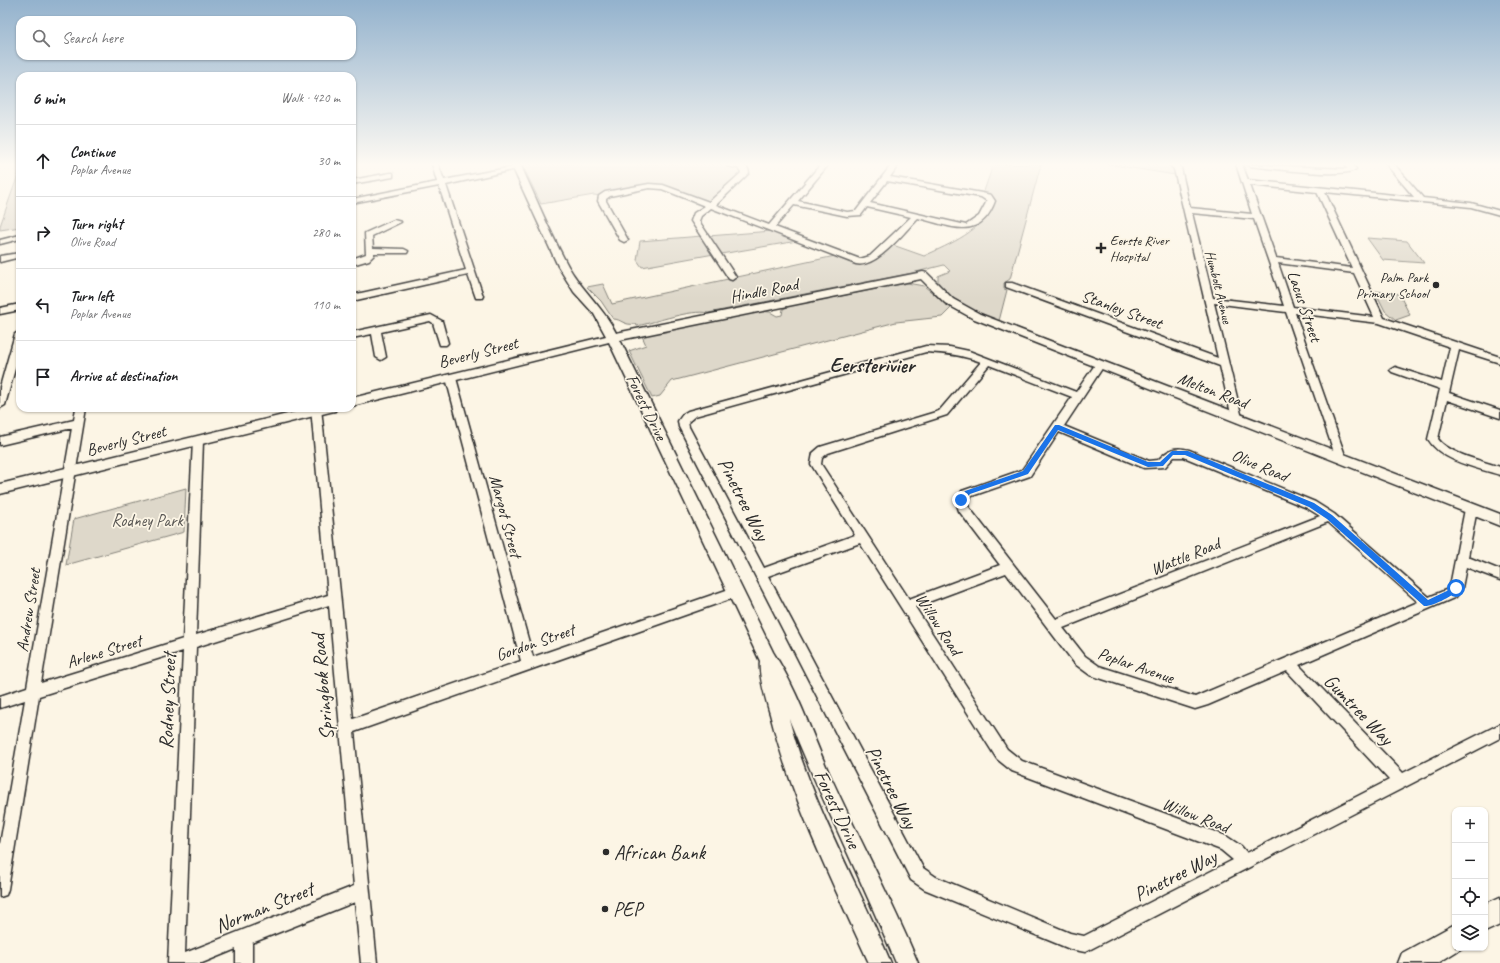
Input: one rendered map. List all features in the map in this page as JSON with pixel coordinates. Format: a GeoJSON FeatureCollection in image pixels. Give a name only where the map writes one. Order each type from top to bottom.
{"type":"FeatureCollection","features":[{"type":"Feature","properties":{"kind":"main road"},"geometry":{"type":"LineString","coordinates":[[1488,917],[1500,910]]}},
{"type":"Feature","properties":{"kind":"main road"},"geometry":{"type":"LineString","coordinates":[[1412,963],[1452,939]]}},
{"type":"Feature","properties":{"kind":"street"},"geometry":{"type":"LineString","coordinates":[[451,209],[478,296]]}},
{"type":"Feature","properties":{"kind":"street","name":"Forest Drive"},"geometry":{"type":"LineString","coordinates":[[536,209],[563,266],[578,290],[599,312],[767,657],[780,677],[823,780],[878,895],[907,963]]}},
{"type":"Feature","properties":{"kind":"street"},"geometry":{"type":"LineString","coordinates":[[606,209],[624,240]]}},
{"type":"Feature","properties":{"kind":"street"},"geometry":{"type":"LineString","coordinates":[[707,209],[698,216],[695,221],[732,276]]}},
{"type":"Feature","properties":{"kind":"street"},"geometry":{"type":"LineString","coordinates":[[719,209],[854,261],[864,262],[873,258],[916,216]]}},
{"type":"Feature","properties":{"kind":"street"},"geometry":{"type":"LineString","coordinates":[[770,228],[787,209]]}},
{"type":"Feature","properties":{"kind":"street"},"geometry":{"type":"LineString","coordinates":[[823,209],[850,215],[858,213],[862,209]]}},
{"type":"Feature","properties":{"kind":"street"},"geometry":{"type":"LineString","coordinates":[[887,209],[960,227],[970,226],[976,223],[988,209]]}},
{"type":"Feature","properties":{"kind":"street","name":"Lacus Street"},"geometry":{"type":"LineString","coordinates":[[1255,209],[1341,458]]}},
{"type":"Feature","properties":{"kind":"street"},"geometry":{"type":"LineString","coordinates":[[1329,209],[1380,320]]}},
{"type":"Feature","properties":{"kind":"street"},"geometry":{"type":"LineString","coordinates":[[1488,209],[1500,213]]}},
{"type":"Feature","properties":{"kind":"street"},"geometry":{"type":"LineString","coordinates":[[1187,210],[1258,217]]}},
{"type":"Feature","properties":{"kind":"street","name":"Humbolt Avenue"},"geometry":{"type":"LineString","coordinates":[[1187,210],[1237,418]]}},
{"type":"Feature","properties":{"kind":"street"},"geometry":{"type":"LineString","coordinates":[[356,261],[366,258],[370,255],[371,250],[368,235],[397,222]]}},
{"type":"Feature","properties":{"kind":"street"},"geometry":{"type":"LineString","coordinates":[[0,242],[16,238]]}},
{"type":"Feature","properties":{"kind":"street"},"geometry":{"type":"LineString","coordinates":[[371,250],[404,251]]}},
{"type":"Feature","properties":{"kind":"street"},"geometry":{"type":"LineString","coordinates":[[0,259],[16,256]]}},
{"type":"Feature","properties":{"kind":"street"},"geometry":{"type":"LineString","coordinates":[[1272,260],[1358,270]]}},
{"type":"Feature","properties":{"kind":"street"},"geometry":{"type":"LineString","coordinates":[[356,297],[471,272]]}},
{"type":"Feature","properties":{"kind":"street","name":"Hindle Road"},"geometry":{"type":"LineString","coordinates":[[612,337],[923,275]]}},
{"type":"Feature","properties":{"kind":"street","name":"Melton Road"},"geometry":{"type":"LineString","coordinates":[[923,275],[943,297],[966,311],[1500,520]]}},
{"type":"Feature","properties":{"kind":"street","name":"Stanley Street"},"geometry":{"type":"LineString","coordinates":[[1009,285],[1224,364]]}},
{"type":"Feature","properties":{"kind":"street"},"geometry":{"type":"LineString","coordinates":[[1209,300],[1380,320],[1500,360]]}},
{"type":"Feature","properties":{"kind":"street"},"geometry":{"type":"LineString","coordinates":[[0,311],[16,308]]}},
{"type":"Feature","properties":{"kind":"street"},"geometry":{"type":"LineString","coordinates":[[356,334],[426,319],[434,319],[437,321],[443,343]]}},
{"type":"Feature","properties":{"kind":"street"},"geometry":{"type":"LineString","coordinates":[[376,330],[381,356]]}},
{"type":"Feature","properties":{"kind":"street","name":"Beverly Street"},"geometry":{"type":"LineString","coordinates":[[356,401],[612,337]]}},
{"type":"Feature","properties":{"kind":"street"},"geometry":{"type":"LineString","coordinates":[[1455,346],[1432,439],[1445,450],[1500,471]]}},
{"type":"Feature","properties":{"kind":"street"},"geometry":{"type":"LineString","coordinates":[[0,405],[16,348]]}},
{"type":"Feature","properties":{"kind":"street","name":"Pinetree Way"},"geometry":{"type":"LineString","coordinates":[[987,361],[966,353],[950,350],[918,350],[692,413],[686,416],[683,421],[684,427],[913,870],[921,878],[1070,941],[1081,944],[1090,942],[1400,781],[1500,731]]}},
{"type":"Feature","properties":{"kind":"street"},"geometry":{"type":"LineString","coordinates":[[987,361],[1078,396]]}},
{"type":"Feature","properties":{"kind":"street","name":"Willow Road"},"geometry":{"type":"LineString","coordinates":[[987,361],[943,413],[824,450],[817,456],[816,464],[1002,754],[1009,762],[1226,844],[1236,851],[1245,862]]}},
{"type":"Feature","properties":{"kind":"street","name":"Poplar Avenue"},"geometry":{"type":"LineString","coordinates":[[1100,364],[1026,473],[968,493],[961,500],[963,508],[1008,567],[1080,660],[1090,668],[1191,702],[1203,701],[1455,591],[1471,509]]}},
{"type":"Feature","properties":{"kind":"street"},"geometry":{"type":"LineString","coordinates":[[1395,370],[1500,414]]}},
{"type":"Feature","properties":{"kind":"street","name":"Margot Street"},"geometry":{"type":"LineString","coordinates":[[451,378],[528,664]]}},
{"type":"Feature","properties":{"kind":"street","name":"Andrew Street"},"geometry":{"type":"LineString","coordinates":[[0,889],[80,412]]}},
{"type":"Feature","properties":{"kind":"street","name":"Beverly Street"},"geometry":{"type":"LineString","coordinates":[[0,490],[309,412]]}},
{"type":"Feature","properties":{"kind":"street","name":"Springbok Road"},"geometry":{"type":"LineString","coordinates":[[321,412],[334,598],[369,963]]}},
{"type":"Feature","properties":{"kind":"street"},"geometry":{"type":"LineString","coordinates":[[0,441],[78,423]]}},
{"type":"Feature","properties":{"kind":"street","name":"Olive Road"},"geometry":{"type":"LineString","coordinates":[[1057,427],[1148,464],[1161,464],[1172,453],[1185,453],[1311,505],[1330,517],[1427,604]]}},
{"type":"Feature","properties":{"kind":"street","name":"Rodney Street"},"geometry":{"type":"LineString","coordinates":[[176,963],[198,441]]}},
{"type":"Feature","properties":{"kind":"street","name":"Wattle Road"},"geometry":{"type":"LineString","coordinates":[[1054,626],[1330,517]]}},
{"type":"Feature","properties":{"kind":"street"},"geometry":{"type":"LineString","coordinates":[[760,574],[863,537]]}},
{"type":"Feature","properties":{"kind":"street"},"geometry":{"type":"LineString","coordinates":[[1462,560],[1500,576]]}},
{"type":"Feature","properties":{"kind":"street"},"geometry":{"type":"LineString","coordinates":[[907,605],[1008,567]]}},
{"type":"Feature","properties":{"kind":"street","name":"Gordon Street"},"geometry":{"type":"LineString","coordinates":[[346,728],[735,592]]}},
{"type":"Feature","properties":{"kind":"street","name":"Arlene Street"},"geometry":{"type":"LineString","coordinates":[[0,702],[334,598]]}},
{"type":"Feature","properties":{"kind":"street","name":"Forest Drive"},"geometry":{"type":"LineString","coordinates":[[767,657],[786,746],[802,792],[880,963]]}},
{"type":"Feature","properties":{"kind":"street","name":"Gumtree Way"},"geometry":{"type":"LineString","coordinates":[[1289,664],[1400,781]]}},
{"type":"Feature","properties":{"kind":"street","name":"Norman Street"},"geometry":{"type":"LineString","coordinates":[[182,963],[362,891]]}},
{"type":"Feature","properties":{"kind":"street"},"geometry":{"type":"LineString","coordinates":[[244,938],[244,963]]}},
{"type":"Feature","properties":{"kind":"green space"},"geometry":{"type":"Polygon","coordinates":[[[6,209],[16,209],[16,228],[0,230],[6,209]]]}},
{"type":"Feature","properties":{"kind":"green space"},"geometry":{"type":"Polygon","coordinates":[[[991,209],[1029,209],[1010,279],[1004,283],[1004,289],[1007,290],[999,321],[965,306],[943,289],[938,282],[938,276],[950,271],[944,265],[912,273],[708,313],[701,312],[683,314],[637,326],[636,324],[628,324],[613,319],[601,301],[587,287],[603,284],[612,304],[835,256],[853,262],[866,263],[871,261],[890,244],[924,256],[944,247],[974,229],[991,209]]]}},
{"type":"Feature","properties":{"kind":"green space"},"geometry":{"type":"Polygon","coordinates":[[[772,231],[797,241],[721,254],[708,236],[772,231]]]}},
{"type":"Feature","properties":{"kind":"green space"},"geometry":{"type":"Polygon","coordinates":[[[702,236],[714,254],[642,267],[637,260],[640,241],[702,236]]]}},
{"type":"Feature","properties":{"kind":"green space"},"geometry":{"type":"Polygon","coordinates":[[[1367,238],[1407,241],[1424,263],[1383,260],[1367,238]]]}},
{"type":"Feature","properties":{"kind":"green space"},"geometry":{"type":"Polygon","coordinates":[[[907,283],[924,286],[951,308],[942,317],[896,322],[672,381],[660,396],[652,398],[629,351],[646,345],[642,336],[761,311],[770,312],[777,316],[782,315],[783,309],[790,306],[907,283]]]}},
{"type":"Feature","properties":{"kind":"green space"},"geometry":{"type":"Polygon","coordinates":[[[1375,291],[1399,294],[1410,315],[1396,320],[1385,311],[1375,291]]]}},
{"type":"Feature","properties":{"kind":"green space","name":"Rodney Park"},"geometry":{"type":"Polygon","coordinates":[[[186,488],[184,532],[66,565],[74,519],[186,488]]]}},
{"type":"Feature","properties":{"kind":"place","name":"Eerste River Hospital"},"geometry":{"type":"Point","coordinates":[1101,248]}},
{"type":"Feature","properties":{"kind":"place","name":"Palm Park Primary School"},"geometry":{"type":"Point","coordinates":[1436,285]}},
{"type":"Feature","properties":{"kind":"place","name":"African Bank"},"geometry":{"type":"Point","coordinates":[606,852]}},
{"type":"Feature","properties":{"kind":"place","name":"PEP"},"geometry":{"type":"Point","coordinates":[605,909]}},
{"type":"Feature","properties":{"kind":"district","name":"Eersterivier"},"geometry":{"type":"Point","coordinates":[872,365]}},
{"type":"Feature","properties":{"kind":"route"},"geometry":{"type":"LineString","coordinates":[[961,500],[964,494],[1026,473],[1057,427],[1148,464],[1161,464],[1169,454],[1174,452],[1185,453],[1311,505],[1330,517],[1427,604],[1452,593],[1456,588]]}}]}
